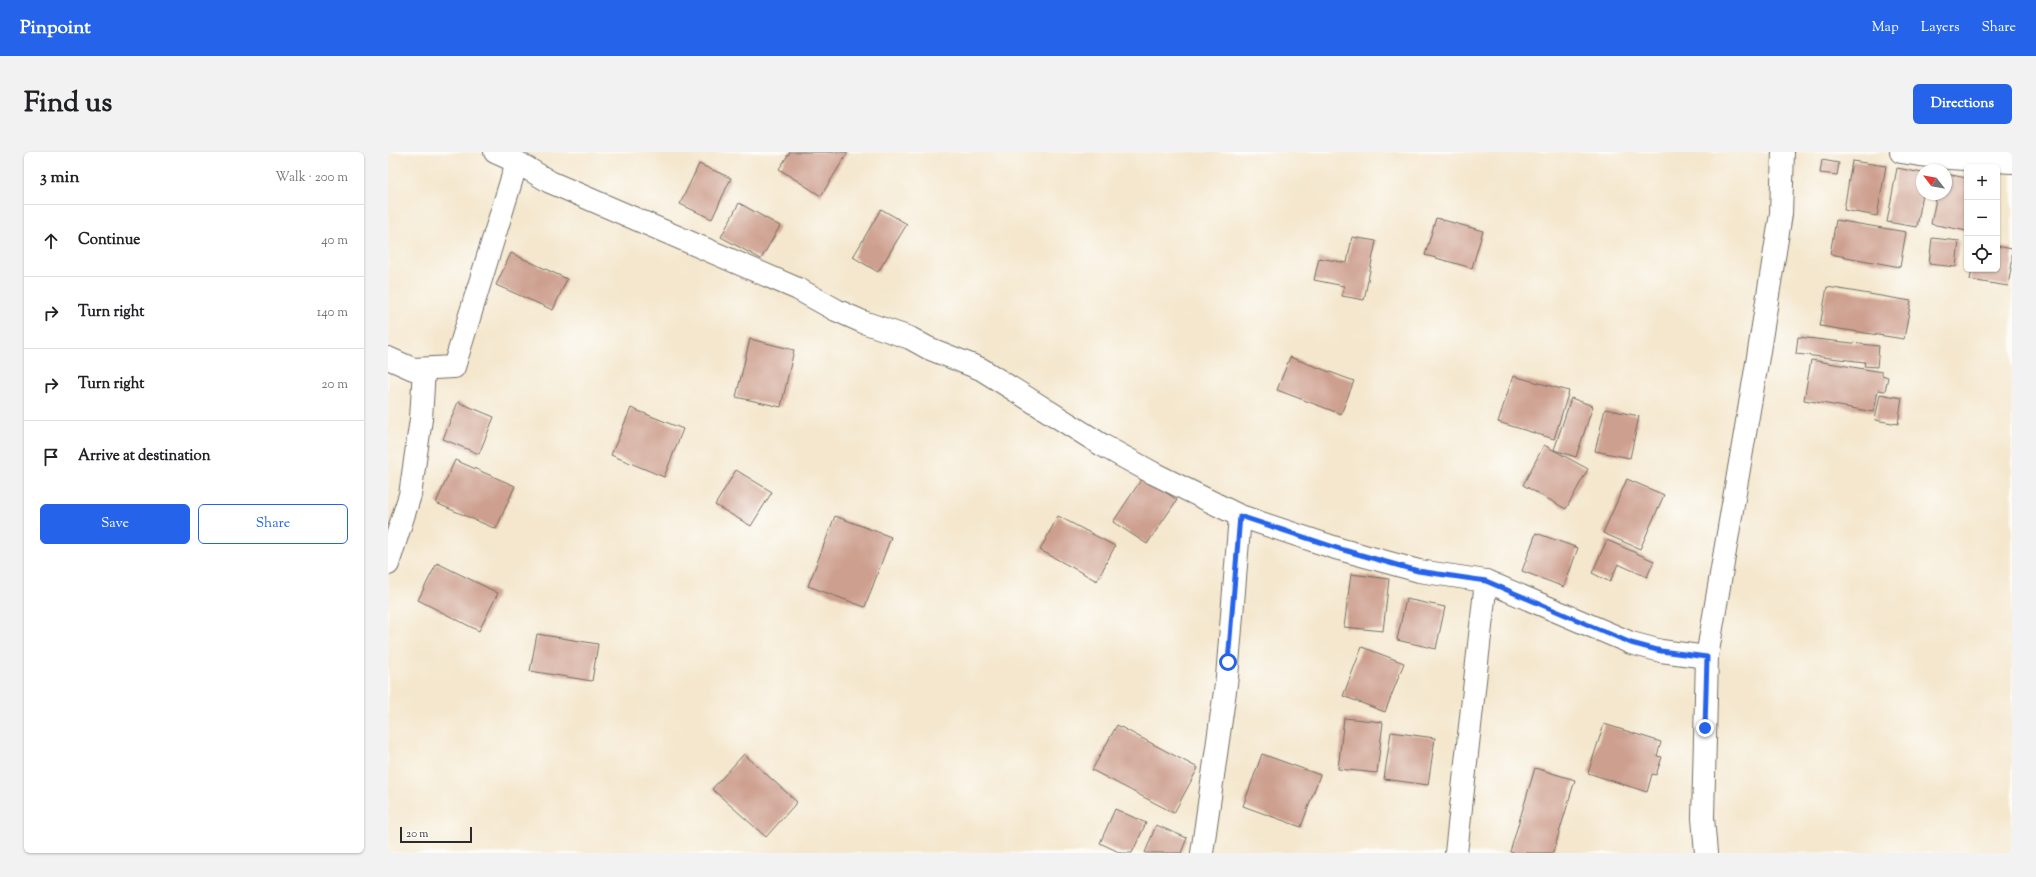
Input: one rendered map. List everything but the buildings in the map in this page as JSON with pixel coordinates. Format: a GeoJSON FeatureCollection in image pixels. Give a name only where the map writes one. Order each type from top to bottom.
{"type":"FeatureCollection","features":[{"type":"Feature","properties":{"kind":"street"},"geometry":{"type":"LineString","coordinates":[[495,152],[517,162],[550,182],[798,289],[836,310],[910,338],[928,348],[981,369],[1102,445],[1153,473],[1240,516],[1340,549],[1418,571],[1486,581],[1631,643],[1661,651],[1707,657]]}},
{"type":"Feature","properties":{"kind":"street"},"geometry":{"type":"LineString","coordinates":[[1706,853],[1703,818],[1707,657],[1780,221],[1783,152]]}},
{"type":"Feature","properties":{"kind":"street"},"geometry":{"type":"LineString","coordinates":[[1901,152],[1933,157],[2012,162]]}},
{"type":"Feature","properties":{"kind":"street"},"geometry":{"type":"LineString","coordinates":[[388,358],[413,369],[454,367],[517,162]]}},
{"type":"Feature","properties":{"kind":"street"},"geometry":{"type":"LineString","coordinates":[[388,564],[410,495],[421,419],[424,369]]}},
{"type":"Feature","properties":{"kind":"street"},"geometry":{"type":"LineString","coordinates":[[1202,853],[1227,677],[1240,516]]}},
{"type":"Feature","properties":{"kind":"street"},"geometry":{"type":"LineString","coordinates":[[1456,853],[1486,581]]}},
{"type":"Feature","properties":{"kind":"route"},"geometry":{"type":"LineString","coordinates":[[1228,662],[1240,516],[1340,549],[1418,571],[1486,581],[1631,643],[1661,651],[1707,657],[1705,728]]}}]}
